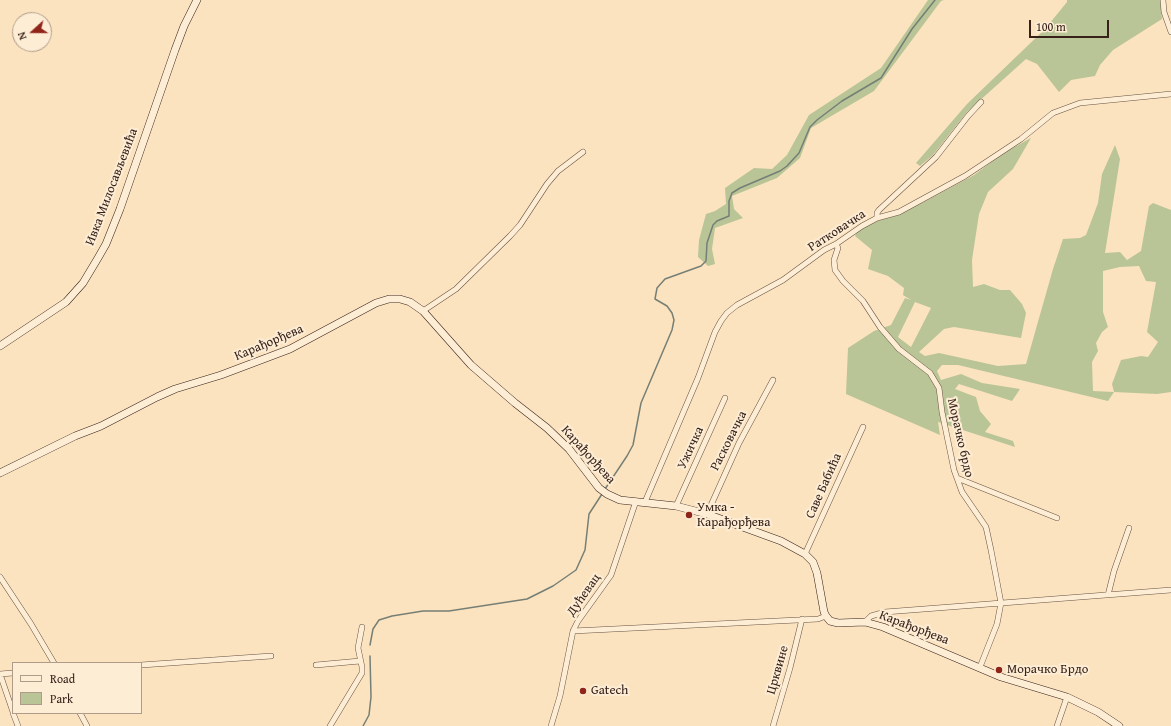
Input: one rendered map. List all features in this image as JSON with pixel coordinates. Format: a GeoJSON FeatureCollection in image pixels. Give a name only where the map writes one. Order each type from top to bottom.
{"type":"FeatureCollection","features":[{"type":"Feature","properties":{"kind":"street","name":"Ивка Милосављевића"},"geometry":{"type":"LineString","coordinates":[[0,346],[66,302],[83,283],[106,244],[120,209],[175,50],[184,26],[197,0]]}},
{"type":"Feature","properties":{"kind":"street"},"geometry":{"type":"LineString","coordinates":[[1163,0],[1164,12],[1171,32]]}},
{"type":"Feature","properties":{"kind":"street","name":"Ратковачка"},"geometry":{"type":"LineString","coordinates":[[645,502],[687,404],[715,332],[727,313],[737,305],[783,280],[824,250],[836,244],[862,226],[877,218],[900,212],[965,176],[1021,139],[1053,113],[1069,106],[1094,101],[1171,94]]}},
{"type":"Feature","properties":{"kind":"street"},"geometry":{"type":"LineString","coordinates":[[877,218],[877,213],[879,210],[936,157],[981,102]]}},
{"type":"Feature","properties":{"kind":"street"},"geometry":{"type":"LineString","coordinates":[[424,311],[456,289],[510,236],[520,225],[547,184],[558,171],[583,152]]}},
{"type":"Feature","properties":{"kind":"street","name":"Морачко брдо"},"geometry":{"type":"LineString","coordinates":[[836,244],[838,248],[834,260],[835,270],[843,281],[863,301],[880,327],[899,349],[930,373],[938,388],[954,470],[962,492],[986,527],[1001,604],[997,624],[980,667]]}},
{"type":"Feature","properties":{"kind":"street","name":"Карађорђева"},"geometry":{"type":"LineString","coordinates":[[0,473],[75,436],[101,426],[161,395],[290,349],[383,301],[389,299],[400,299],[410,302],[424,311],[471,365],[569,449],[602,490],[615,498],[676,506],[707,514],[781,541],[805,554],[813,562],[816,568],[824,612],[830,621],[838,623],[865,622],[883,627],[1001,677],[1067,698],[1098,712],[1119,726]]}},
{"type":"Feature","properties":{"kind":"street","name":"Расковачка"},"geometry":{"type":"LineString","coordinates":[[707,514],[739,443],[774,380]]}},
{"type":"Feature","properties":{"kind":"street","name":"Ужичка"},"geometry":{"type":"LineString","coordinates":[[676,506],[725,398]]}},
{"type":"Feature","properties":{"kind":"street","name":"Саве Бабића"},"geometry":{"type":"LineString","coordinates":[[805,554],[863,427]]}},
{"type":"Feature","properties":{"kind":"street"},"geometry":{"type":"LineString","coordinates":[[957,478],[1058,518]]}},
{"type":"Feature","properties":{"kind":"street","name":"Дућевац"},"geometry":{"type":"LineString","coordinates":[[551,726],[560,696],[572,631],[612,575],[636,501]]}},
{"type":"Feature","properties":{"kind":"street"},"geometry":{"type":"LineString","coordinates":[[1108,595],[1114,571],[1129,528]]}},
{"type":"Feature","properties":{"kind":"street"},"geometry":{"type":"LineString","coordinates":[[0,577],[31,624],[53,662]]}},
{"type":"Feature","properties":{"kind":"street"},"geometry":{"type":"LineString","coordinates":[[865,622],[871,616],[885,612],[1171,590]]}},
{"type":"Feature","properties":{"kind":"street"},"geometry":{"type":"LineString","coordinates":[[572,631],[818,619],[826,616]]}},
{"type":"Feature","properties":{"kind":"street","name":"Црквине"},"geometry":{"type":"LineString","coordinates":[[773,726],[790,668],[802,619]]}},
{"type":"Feature","properties":{"kind":"street"},"geometry":{"type":"LineString","coordinates":[[330,726],[362,673],[358,648],[362,627]]}},
{"type":"Feature","properties":{"kind":"street"},"geometry":{"type":"LineString","coordinates":[[142,665],[271,656]]}},
{"type":"Feature","properties":{"kind":"street"},"geometry":{"type":"LineString","coordinates":[[316,665],[360,661]]}},
{"type":"Feature","properties":{"kind":"street"},"geometry":{"type":"LineString","coordinates":[[12,673],[0,674],[12,709]]}},
{"type":"Feature","properties":{"kind":"street"},"geometry":{"type":"LineString","coordinates":[[1057,726],[1067,698]]}},
{"type":"Feature","properties":{"kind":"street"},"geometry":{"type":"LineString","coordinates":[[14,714],[18,726]]}},
{"type":"Feature","properties":{"kind":"street"},"geometry":{"type":"LineString","coordinates":[[81,714],[87,726]]}},
{"type":"Feature","properties":{"kind":"green space"},"geometry":{"type":"Polygon","coordinates":[[[928,0],[944,0],[941,1],[874,91],[811,128],[800,158],[777,178],[732,196],[734,209],[743,218],[715,228],[712,249],[715,264],[708,266],[698,257],[699,240],[706,214],[715,211],[726,204],[725,188],[754,168],[772,169],[787,155],[809,115],[881,68],[928,0]]]}},
{"type":"Feature","properties":{"kind":"green space"},"geometry":{"type":"Polygon","coordinates":[[[1067,0],[1163,0],[1161,10],[1162,19],[1113,50],[1100,65],[1095,76],[1071,80],[1059,92],[1037,64],[1026,59],[967,112],[933,155],[920,166],[916,163],[967,104],[1045,29],[1067,2],[1067,0]]]}},
{"type":"Feature","properties":{"kind":"green space"},"geometry":{"type":"Polygon","coordinates":[[[1031,138],[1013,169],[988,192],[979,214],[972,260],[973,287],[984,284],[1000,290],[1010,290],[1022,304],[1026,313],[1021,338],[954,327],[944,329],[919,352],[925,356],[939,353],[998,366],[1026,364],[1063,239],[1080,238],[1086,235],[1098,203],[1102,174],[1115,145],[1120,159],[1105,253],[1120,252],[1127,260],[1141,251],[1149,206],[1153,203],[1171,210],[1171,392],[1157,394],[1114,392],[1108,401],[958,365],[942,365],[937,371],[941,380],[961,374],[982,383],[1020,389],[1012,401],[959,384],[955,389],[976,397],[980,411],[991,424],[985,432],[1013,441],[1015,447],[938,422],[940,435],[846,394],[848,348],[874,331],[891,325],[905,298],[911,300],[903,295],[904,288],[888,276],[868,269],[872,250],[855,236],[857,232],[868,225],[920,204],[974,175],[1005,152],[1031,138]],[[1139,266],[1120,267],[1103,271],[1103,312],[1108,327],[1102,332],[1096,343],[1098,351],[1092,362],[1093,391],[1114,392],[1112,384],[1121,360],[1141,356],[1148,357],[1158,342],[1147,332],[1156,282],[1146,281],[1139,266]],[[915,302],[898,337],[911,347],[931,308],[915,302]]]}},
{"type":"Feature","properties":{"kind":"waterway"},"geometry":{"type":"LineString","coordinates":[[605,489],[633,445],[641,403],[672,330],[674,320],[672,313],[667,306],[655,299],[657,288],[665,279],[701,266],[706,261],[707,243],[713,225],[717,221],[729,216],[729,201],[732,193],[740,188],[780,171],[787,166],[799,153],[810,127],[817,120],[842,101],[881,78],[912,29],[935,0]]}},
{"type":"Feature","properties":{"kind":"waterway"},"geometry":{"type":"LineString","coordinates":[[370,645],[373,629],[379,620],[392,616],[423,611],[449,611],[527,599],[553,586],[576,570],[585,550],[589,514],[602,494]]}},
{"type":"Feature","properties":{"kind":"waterway"},"geometry":{"type":"LineString","coordinates":[[363,726],[369,715],[371,697],[370,656]]}},
{"type":"Feature","properties":{"kind":"place","name":"Умка - Карађорђева"},"geometry":{"type":"Point","coordinates":[689,515]}},
{"type":"Feature","properties":{"kind":"place","name":"Морачко Брдо"},"geometry":{"type":"Point","coordinates":[999,670]}},
{"type":"Feature","properties":{"kind":"place","name":"Gatech"},"geometry":{"type":"Point","coordinates":[583,691]}}]}
